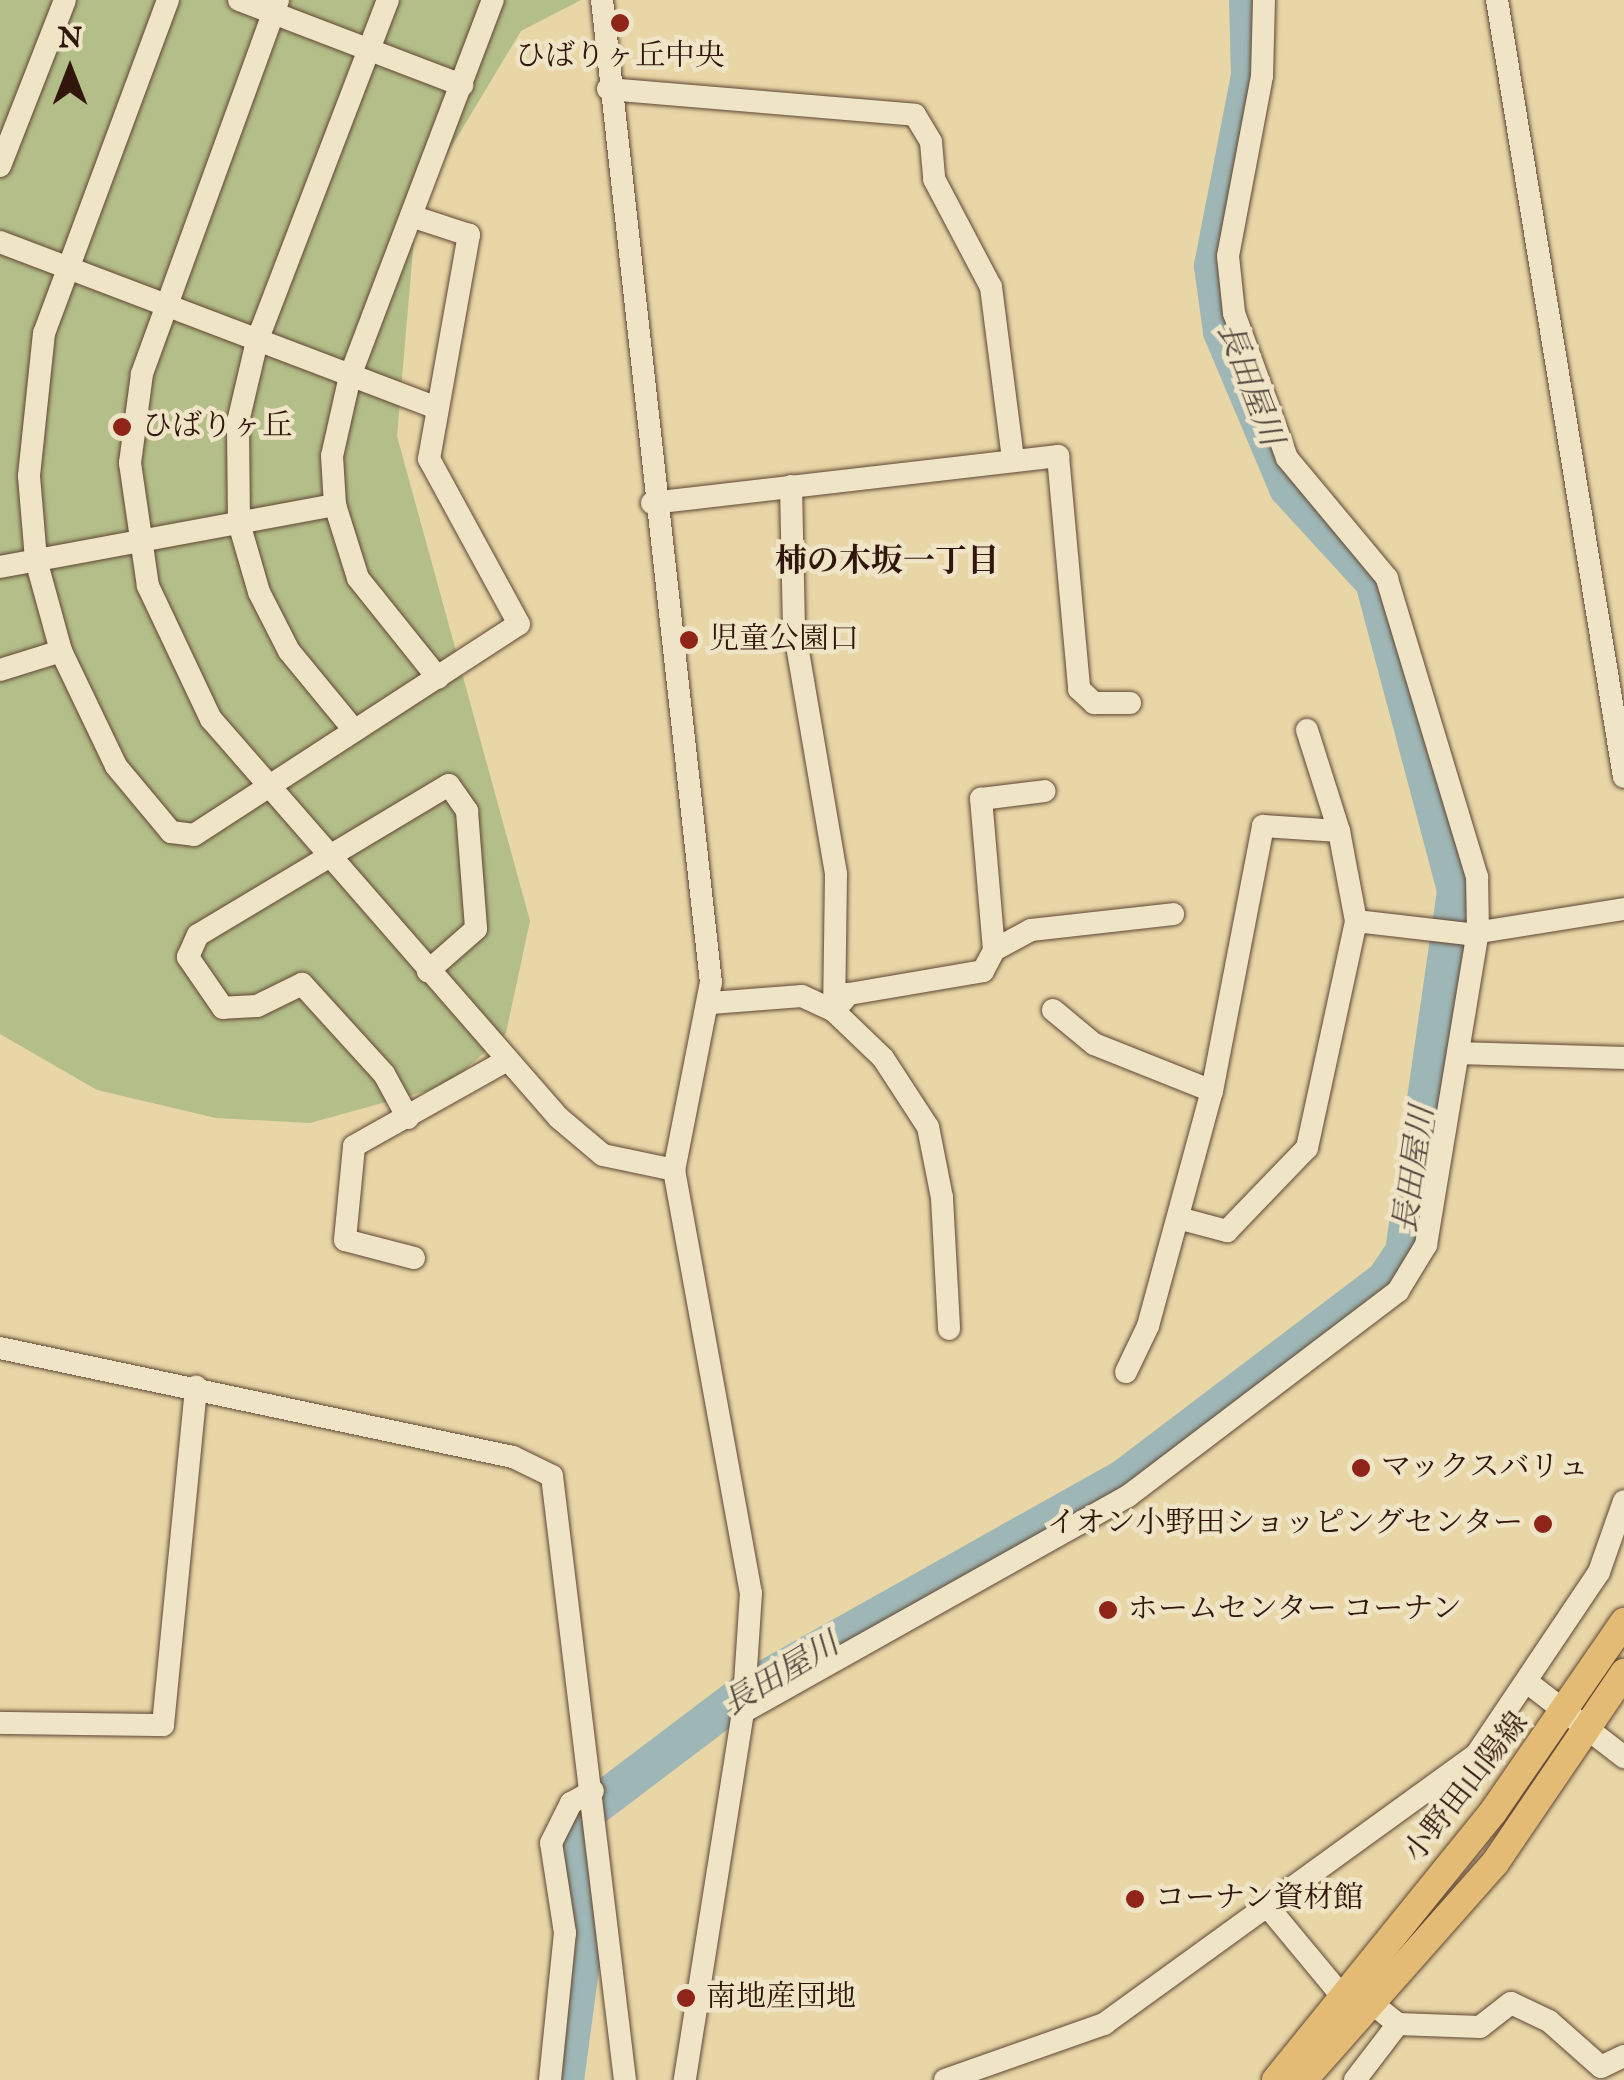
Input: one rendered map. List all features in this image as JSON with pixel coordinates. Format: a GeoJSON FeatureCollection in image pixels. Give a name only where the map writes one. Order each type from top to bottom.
{"type":"FeatureCollection","features":[{"type":"Feature","properties":{"kind":"main road","name":"小野田山陽線"},"geometry":{"type":"LineString","coordinates":[[1303,2080],[1495,1863],[1576,1723],[1624,1622]]}},
{"type":"Feature","properties":{"kind":"main road","name":"小野田山陽線"},"geometry":{"type":"LineString","coordinates":[[1276,2080],[1342,1996],[1576,1723],[1624,1673]]}},
{"type":"Feature","properties":{"kind":"street"},"geometry":{"type":"LineString","coordinates":[[0,166],[65,0]]}},
{"type":"Feature","properties":{"kind":"street"},"geometry":{"type":"LineString","coordinates":[[168,0],[66,267],[30,424],[36,560],[61,651],[116,766],[170,832],[194,835],[519,624],[429,459],[469,235],[411,216]]}},
{"type":"Feature","properties":{"kind":"street"},"geometry":{"type":"LineString","coordinates":[[239,0],[276,7],[369,50],[462,85]]}},
{"type":"Feature","properties":{"kind":"street"},"geometry":{"type":"LineString","coordinates":[[354,730],[289,652],[240,523],[238,422],[257,341],[388,0]]}},
{"type":"Feature","properties":{"kind":"street"},"geometry":{"type":"LineString","coordinates":[[438,678],[358,578],[334,505],[336,418],[493,0]]}},
{"type":"Feature","properties":{"kind":"street"},"geometry":{"type":"LineString","coordinates":[[602,0],[652,502],[711,1004],[680,1106],[674,1170],[752,1593],[749,1670],[685,2080]]}},
{"type":"Feature","properties":{"kind":"street"},"geometry":{"type":"LineString","coordinates":[[743,1712],[845,1649],[946,1606],[1128,1496],[1398,1291],[1426,1246],[1459,1052],[1476,878],[1387,578],[1287,458],[1234,313],[1228,256],[1262,76],[1264,0]]}},
{"type":"Feature","properties":{"kind":"street"},"geometry":{"type":"LineString","coordinates":[[1496,0],[1624,777]]}},
{"type":"Feature","properties":{"kind":"street"},"geometry":{"type":"LineString","coordinates":[[276,7],[162,304],[134,417],[139,543],[179,663],[267,786],[581,1142],[634,1166],[674,1170]]}},
{"type":"Feature","properties":{"kind":"street"},"geometry":{"type":"LineString","coordinates":[[608,88],[915,115],[931,142],[934,179],[992,286],[1012,458]]}},
{"type":"Feature","properties":{"kind":"street"},"geometry":{"type":"LineString","coordinates":[[0,242],[438,408]]}},
{"type":"Feature","properties":{"kind":"street"},"geometry":{"type":"LineString","coordinates":[[652,502],[1012,458],[1058,456],[1078,689],[1094,703],[1130,703]]}},
{"type":"Feature","properties":{"kind":"street"},"geometry":{"type":"LineString","coordinates":[[790,486],[794,628],[836,874],[841,990],[834,1011]]}},
{"type":"Feature","properties":{"kind":"street"},"geometry":{"type":"LineString","coordinates":[[0,567],[334,505]]}},
{"type":"Feature","properties":{"kind":"street"},"geometry":{"type":"LineString","coordinates":[[0,670],[61,651]]}},
{"type":"Feature","properties":{"kind":"street"},"geometry":{"type":"LineString","coordinates":[[1178,1218],[1227,1230],[1307,1148],[1356,922],[1339,831],[1307,730]]}},
{"type":"Feature","properties":{"kind":"street"},"geometry":{"type":"LineString","coordinates":[[408,1118],[384,1074],[302,984],[257,1006],[223,1008],[188,957],[198,935],[449,785],[468,811],[476,929],[428,970]]}},
{"type":"Feature","properties":{"kind":"street"},"geometry":{"type":"LineString","coordinates":[[834,1011],[848,994],[983,971],[994,950],[981,799],[1044,791]]}},
{"type":"Feature","properties":{"kind":"street"},"geometry":{"type":"LineString","coordinates":[[1126,1372],[1178,1218],[1212,1091],[1263,826],[1339,831]]}},
{"type":"Feature","properties":{"kind":"street"},"geometry":{"type":"LineString","coordinates":[[1356,922],[1473,933],[1624,909]]}},
{"type":"Feature","properties":{"kind":"street"},"geometry":{"type":"LineString","coordinates":[[994,950],[1062,924],[1172,914]]}},
{"type":"Feature","properties":{"kind":"street"},"geometry":{"type":"LineString","coordinates":[[711,1004],[802,996],[834,1011],[882,1058],[928,1127],[942,1198],[948,1329]]}},
{"type":"Feature","properties":{"kind":"street"},"geometry":{"type":"LineString","coordinates":[[1053,1010],[1094,1044],[1212,1091]]}},
{"type":"Feature","properties":{"kind":"street"},"geometry":{"type":"LineString","coordinates":[[1459,1052],[1624,1058]]}},
{"type":"Feature","properties":{"kind":"street"},"geometry":{"type":"LineString","coordinates":[[414,1258],[345,1240],[354,1146],[507,1060]]}},
{"type":"Feature","properties":{"kind":"street"},"geometry":{"type":"LineString","coordinates":[[0,1348],[513,1457],[552,1476],[624,2080]]}},
{"type":"Feature","properties":{"kind":"street"},"geometry":{"type":"LineString","coordinates":[[0,1724],[163,1726],[196,1387]]}},
{"type":"Feature","properties":{"kind":"street"},"geometry":{"type":"LineString","coordinates":[[944,2080],[1104,2024],[1476,1755],[1599,1572],[1624,1501]]}},
{"type":"Feature","properties":{"kind":"street"},"geometry":{"type":"LineString","coordinates":[[1527,1682],[1624,1757]]}},
{"type":"Feature","properties":{"kind":"street"},"geometry":{"type":"LineString","coordinates":[[550,2080],[565,1933],[551,1843],[571,1803],[594,1803]]}},
{"type":"Feature","properties":{"kind":"street"},"geometry":{"type":"LineString","coordinates":[[1268,1906],[1342,1996]]}},
{"type":"Feature","properties":{"kind":"street"},"geometry":{"type":"LineString","coordinates":[[1373,2004],[1398,2024],[1480,2027],[1511,2004],[1549,2021],[1600,2067],[1624,2056]]}},
{"type":"Feature","properties":{"kind":"street"},"geometry":{"type":"LineString","coordinates":[[1355,2080],[1398,2024]]}},
{"type":"Feature","properties":{"kind":"green space"},"geometry":{"type":"Polygon","coordinates":[[[0,0],[581,0],[521,31],[417,204],[397,436],[530,921],[506,1033],[448,1085],[310,1123],[216,1118],[97,1090],[0,1034],[0,0]]]}},
{"type":"Feature","properties":{"kind":"waterway","name":"長田屋川"},"geometry":{"type":"LineString","coordinates":[[565,2080],[581,1961],[567,1840],[583,1815],[755,1685],[1124,1478],[1385,1280],[1404,1252],[1456,890],[1374,582],[1288,488],[1222,332],[1213,266],[1250,76],[1248,0]]}},
{"type":"Feature","properties":{"kind":"place","name":"ひばりヶ丘中央"},"geometry":{"type":"Point","coordinates":[620,23]}},
{"type":"Feature","properties":{"kind":"place","name":"ひばりヶ丘"},"geometry":{"type":"Point","coordinates":[122,427]}},
{"type":"Feature","properties":{"kind":"place","name":"児童公園口"},"geometry":{"type":"Point","coordinates":[689,640]}},
{"type":"Feature","properties":{"kind":"place","name":"マックスバリュ"},"geometry":{"type":"Point","coordinates":[1361,1468]}},
{"type":"Feature","properties":{"kind":"place","name":"イオン小野田ショッピングセンター"},"geometry":{"type":"Point","coordinates":[1543,1524]}},
{"type":"Feature","properties":{"kind":"place","name":"ホームセンター コーナン"},"geometry":{"type":"Point","coordinates":[1108,1610]}},
{"type":"Feature","properties":{"kind":"place","name":"コーナン資材館"},"geometry":{"type":"Point","coordinates":[1135,1899]}},
{"type":"Feature","properties":{"kind":"place","name":"南地産団地"},"geometry":{"type":"Point","coordinates":[686,1998]}},
{"type":"Feature","properties":{"kind":"district","name":"柿の木坂一丁目"},"geometry":{"type":"Point","coordinates":[887,563]}}]}
